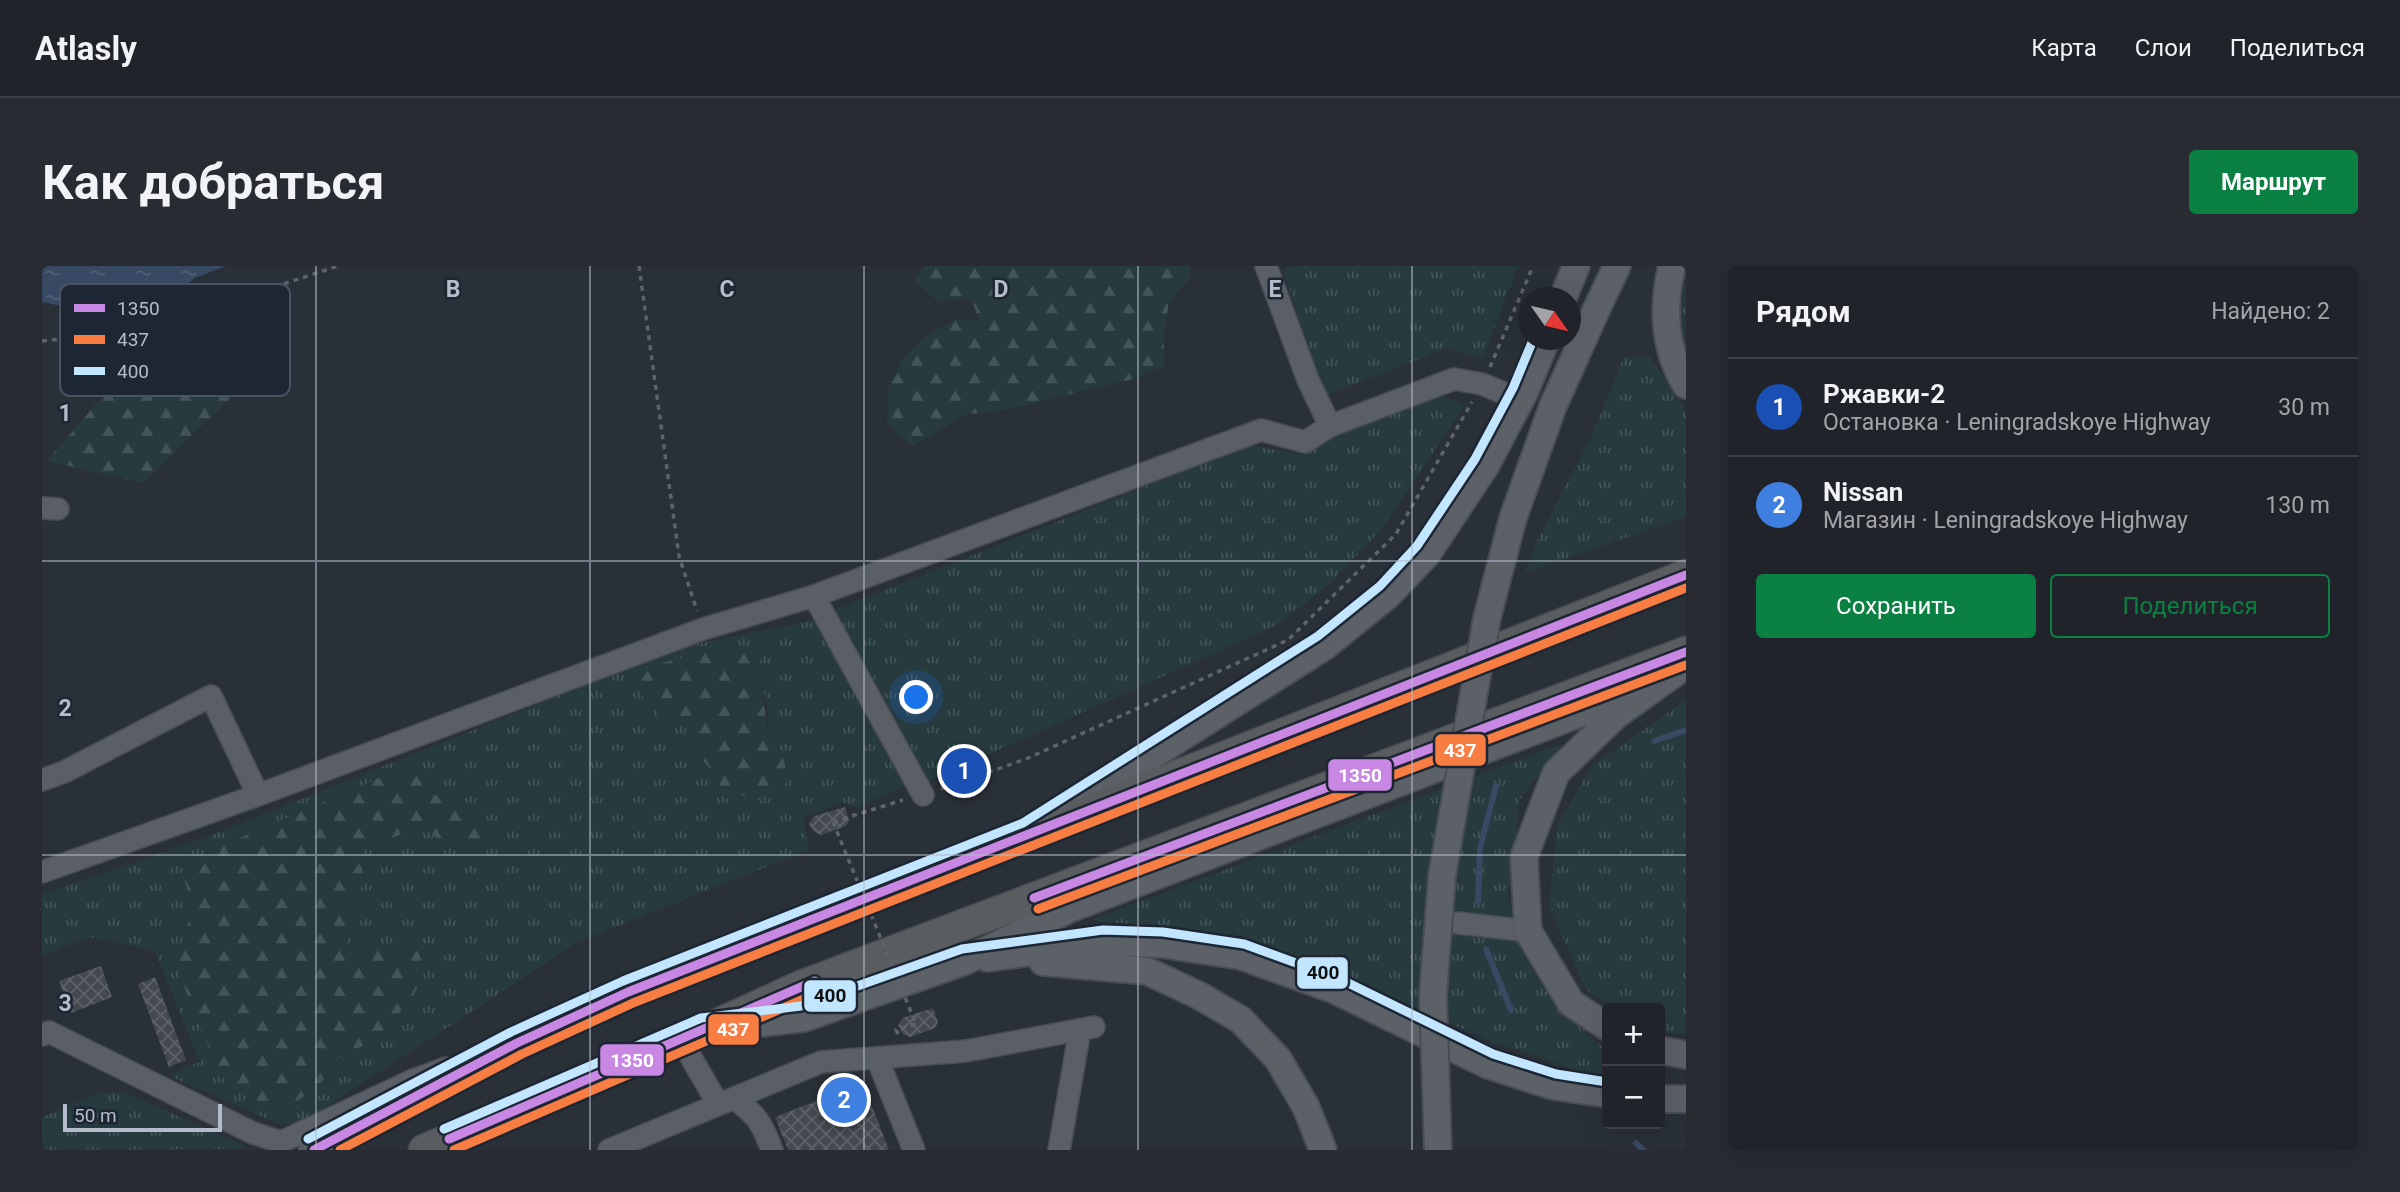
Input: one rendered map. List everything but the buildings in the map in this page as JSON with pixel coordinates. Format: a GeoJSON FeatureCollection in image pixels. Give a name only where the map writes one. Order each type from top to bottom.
{"type":"FeatureCollection","features":[{"type":"Feature","properties":{"kind":"highway"},"geometry":{"type":"LineString","coordinates":[[314,1150],[517,1043],[628,992],[1686,575]]}},
{"type":"Feature","properties":{"kind":"highway"},"geometry":{"type":"LineString","coordinates":[[424,1150],[801,986],[1686,652]]}},
{"type":"Feature","properties":{"kind":"main road"},"geometry":{"type":"LineString","coordinates":[[1567,287],[1576,266]]}},
{"type":"Feature","properties":{"kind":"main road"},"geometry":{"type":"LineString","coordinates":[[1438,1150],[1433,995],[1442,876],[1487,618],[1513,518],[1553,406],[1617,266]]}},
{"type":"Feature","properties":{"kind":"main road"},"geometry":{"type":"LineString","coordinates":[[1672,266],[1666,290],[1666,332],[1678,373],[1686,385]]}},
{"type":"Feature","properties":{"kind":"main road"},"geometry":{"type":"LineString","coordinates":[[1029,834],[1325,646],[1388,595],[1434,542],[1486,466],[1542,350]]}},
{"type":"Feature","properties":{"kind":"main road"},"geometry":{"type":"LineString","coordinates":[[1602,1024],[1571,1003],[1528,931],[1524,857],[1556,773],[1616,715],[1686,666]]}},
{"type":"Feature","properties":{"kind":"main road"},"geometry":{"type":"LineString","coordinates":[[693,1035],[804,1018],[965,961],[1069,909],[1659,683]]}},
{"type":"Feature","properties":{"kind":"main road"},"geometry":{"type":"LineString","coordinates":[[965,961],[1104,942],[1161,944],[1241,956],[1335,990],[1488,1065],[1553,1086],[1602,1093]]}},
{"type":"Feature","properties":{"kind":"main road"},"geometry":{"type":"LineString","coordinates":[[965,961],[1064,962],[1147,971],[1200,996],[1241,1020],[1279,1059],[1306,1107],[1323,1150]]}},
{"type":"Feature","properties":{"kind":"main road"},"geometry":{"type":"LineString","coordinates":[[1665,1051],[1686,1055]]}},
{"type":"Feature","properties":{"kind":"main road"},"geometry":{"type":"LineString","coordinates":[[1665,1099],[1686,1099]]}},
{"type":"Feature","properties":{"kind":"lane"},"geometry":{"type":"LineString","coordinates":[[1266,266],[1308,380],[1330,426]]}},
{"type":"Feature","properties":{"kind":"lane"},"geometry":{"type":"LineString","coordinates":[[42,872],[258,795],[703,629],[814,596],[1261,430],[1305,442],[1330,426],[1454,379],[1482,384],[1520,400]]}},
{"type":"Feature","properties":{"kind":"lane"},"geometry":{"type":"LineString","coordinates":[[814,596],[923,795]]}},
{"type":"Feature","properties":{"kind":"lane"},"geometry":{"type":"LineString","coordinates":[[42,780],[64,772],[211,696],[258,795]]}},
{"type":"Feature","properties":{"kind":"lane"},"geometry":{"type":"LineString","coordinates":[[1458,923],[1528,931]]}},
{"type":"Feature","properties":{"kind":"lane"},"geometry":{"type":"LineString","coordinates":[[621,1148],[821,1062],[966,1051],[1087,1029],[1059,1150]]}},
{"type":"Feature","properties":{"kind":"lane"},"geometry":{"type":"LineString","coordinates":[[42,1035],[49,1032],[253,1133],[281,1142],[413,1080],[517,1043]]}},
{"type":"Feature","properties":{"kind":"lane"},"geometry":{"type":"LineString","coordinates":[[693,1035],[726,1101],[755,1114],[772,1150]]}},
{"type":"Feature","properties":{"kind":"lane"},"geometry":{"type":"LineString","coordinates":[[877,1058],[914,1150]]}},
{"type":"Feature","properties":{"kind":"path"},"geometry":{"type":"LineString","coordinates":[[283,284],[338,266]]}},
{"type":"Feature","properties":{"kind":"path"},"geometry":{"type":"LineString","coordinates":[[639,266],[679,556],[703,629]]}},
{"type":"Feature","properties":{"kind":"path"},"geometry":{"type":"LineString","coordinates":[[900,1029],[916,1024],[834,822],[1026,760],[1288,640],[1396,534],[1482,384],[1508,330],[1533,266]]}},
{"type":"Feature","properties":{"kind":"path"},"geometry":{"type":"LineString","coordinates":[[42,341],[60,339]]}},
{"type":"Feature","properties":{"kind":"green space"},"geometry":{"type":"Polygon","coordinates":[[[925,266],[1189,266],[1190,279],[1169,301],[1164,334],[1164,366],[1133,379],[1000,411],[968,414],[912,446],[887,423],[888,388],[903,357],[926,336],[956,319],[979,320],[971,298],[939,302],[914,281],[925,266]]]}},
{"type":"Feature","properties":{"kind":"green space"},"geometry":{"type":"Polygon","coordinates":[[[1291,266],[1518,266],[1483,359],[1448,348],[1323,396],[1283,269],[1291,266]]]}},
{"type":"Feature","properties":{"kind":"green space"},"geometry":{"type":"Polygon","coordinates":[[[1686,272],[1686,350],[1681,313],[1686,272]]]}},
{"type":"Feature","properties":{"kind":"green space"},"geometry":{"type":"Polygon","coordinates":[[[1624,357],[1650,357],[1686,411],[1686,517],[1524,573],[1537,541],[1591,437],[1624,357]]]}},
{"type":"Feature","properties":{"kind":"green space"},"geometry":{"type":"Polygon","coordinates":[[[1427,389],[1464,406],[1384,526],[1333,581],[1280,624],[925,783],[832,611],[1250,445],[1303,455],[1373,407],[1427,389]]]}},
{"type":"Feature","properties":{"kind":"green space"},"geometry":{"type":"Polygon","coordinates":[[[107,396],[233,396],[143,483],[47,461],[97,403],[107,396]]]}},
{"type":"Feature","properties":{"kind":"green space"},"geometry":{"type":"Polygon","coordinates":[[[814,620],[904,786],[857,808],[842,802],[803,818],[809,850],[578,942],[300,1124],[279,1124],[167,1075],[200,1062],[155,951],[90,937],[42,955],[42,895],[212,835],[677,648],[814,620]],[[705,652],[672,660],[653,704],[661,717],[684,724],[692,737],[696,754],[709,767],[717,781],[744,794],[760,796],[779,746],[770,728],[763,690],[758,681],[743,669],[705,652]],[[412,765],[192,901],[186,932],[175,964],[320,1084],[338,1058],[367,1044],[415,941],[383,948],[346,947],[349,914],[363,883],[362,851],[420,826],[447,845],[489,821],[430,791],[412,765]]]}},
{"type":"Feature","properties":{"kind":"green space"},"geometry":{"type":"Polygon","coordinates":[[[756,645],[761,660],[751,673],[764,696],[770,732],[782,753],[786,783],[775,795],[727,798],[709,767],[696,754],[692,738],[684,724],[660,717],[653,704],[639,694],[642,676],[656,665],[672,660],[756,645]]]}},
{"type":"Feature","properties":{"kind":"green space"},"geometry":{"type":"Polygon","coordinates":[[[1686,700],[1686,1034],[1665,1033],[1665,1003],[1610,1003],[1587,991],[1549,907],[1557,826],[1592,766],[1686,700]]]}},
{"type":"Feature","properties":{"kind":"green space"},"geometry":{"type":"Polygon","coordinates":[[[1562,744],[1520,799],[1508,896],[1524,957],[1556,1004],[1602,1046],[1602,1078],[1493,1042],[1357,983],[1238,937],[1091,920],[1562,744]]]}},
{"type":"Feature","properties":{"kind":"green space"},"geometry":{"type":"Polygon","coordinates":[[[412,764],[430,792],[489,820],[482,851],[447,845],[420,826],[362,851],[363,883],[349,914],[347,947],[383,948],[415,940],[425,971],[412,998],[391,1023],[367,1044],[338,1058],[320,1084],[295,1103],[262,1104],[234,1090],[216,1065],[175,964],[186,932],[192,902],[184,880],[207,852],[412,764]]]}},
{"type":"Feature","properties":{"kind":"green space"},"geometry":{"type":"Polygon","coordinates":[[[124,1092],[247,1149],[42,1150],[42,1117],[100,1093],[124,1092]]]}},
{"type":"Feature","properties":{"kind":"water"},"geometry":{"type":"Polygon","coordinates":[[[42,266],[226,266],[187,284],[60,284],[60,306],[42,302],[42,266]]]}},
{"type":"Feature","properties":{"kind":"waterway"},"geometry":{"type":"LineString","coordinates":[[1654,741],[1686,730]]}},
{"type":"Feature","properties":{"kind":"waterway"},"geometry":{"type":"LineString","coordinates":[[1478,902],[1480,848],[1496,786]]}},
{"type":"Feature","properties":{"kind":"waterway"},"geometry":{"type":"LineString","coordinates":[[1486,949],[1511,1010]]}},
{"type":"Feature","properties":{"kind":"waterway"},"geometry":{"type":"LineString","coordinates":[[1636,1143],[1643,1150]]}},
{"type":"Feature","properties":{"kind":"transit line","name":"400"},"geometry":{"type":"LineString","coordinates":[[308,1139],[511,1032],[623,981],[1023,823],[1318,636],[1380,586],[1417,546],[1475,459],[1513,388],[1529,350]]}},
{"type":"Feature","properties":{"kind":"transit line","name":"1350"},"geometry":{"type":"LineString","coordinates":[[314,1150],[517,1043],[628,992],[1686,575]]}},
{"type":"Feature","properties":{"kind":"transit line","name":"437"},"geometry":{"type":"LineString","coordinates":[[340,1150],[522,1054],[633,1003],[1686,588]]}},
{"type":"Feature","properties":{"kind":"transit line","name":"1350"},"geometry":{"type":"LineString","coordinates":[[1034,898],[1686,652]]}},
{"type":"Feature","properties":{"kind":"transit line","name":"437"},"geometry":{"type":"LineString","coordinates":[[1038,909],[1686,665]]}},
{"type":"Feature","properties":{"kind":"transit line","name":"400"},"geometry":{"type":"LineString","coordinates":[[444,1129],[701,1018],[801,1006],[962,949],[1103,930],[1163,932],[1244,944],[1340,979],[1493,1054],[1556,1074],[1602,1081]]}},
{"type":"Feature","properties":{"kind":"transit line","name":"1350"},"geometry":{"type":"LineString","coordinates":[[449,1139],[815,981]]}},
{"type":"Feature","properties":{"kind":"transit line","name":"437"},"geometry":{"type":"LineString","coordinates":[[454,1150],[820,992]]}},
{"type":"Feature","properties":{"kind":"place","name":"Ржавки-2"},"geometry":{"type":"Point","coordinates":[964,771]}},
{"type":"Feature","properties":{"kind":"place","name":"Nissan"},"geometry":{"type":"Point","coordinates":[844,1100]}}]}
